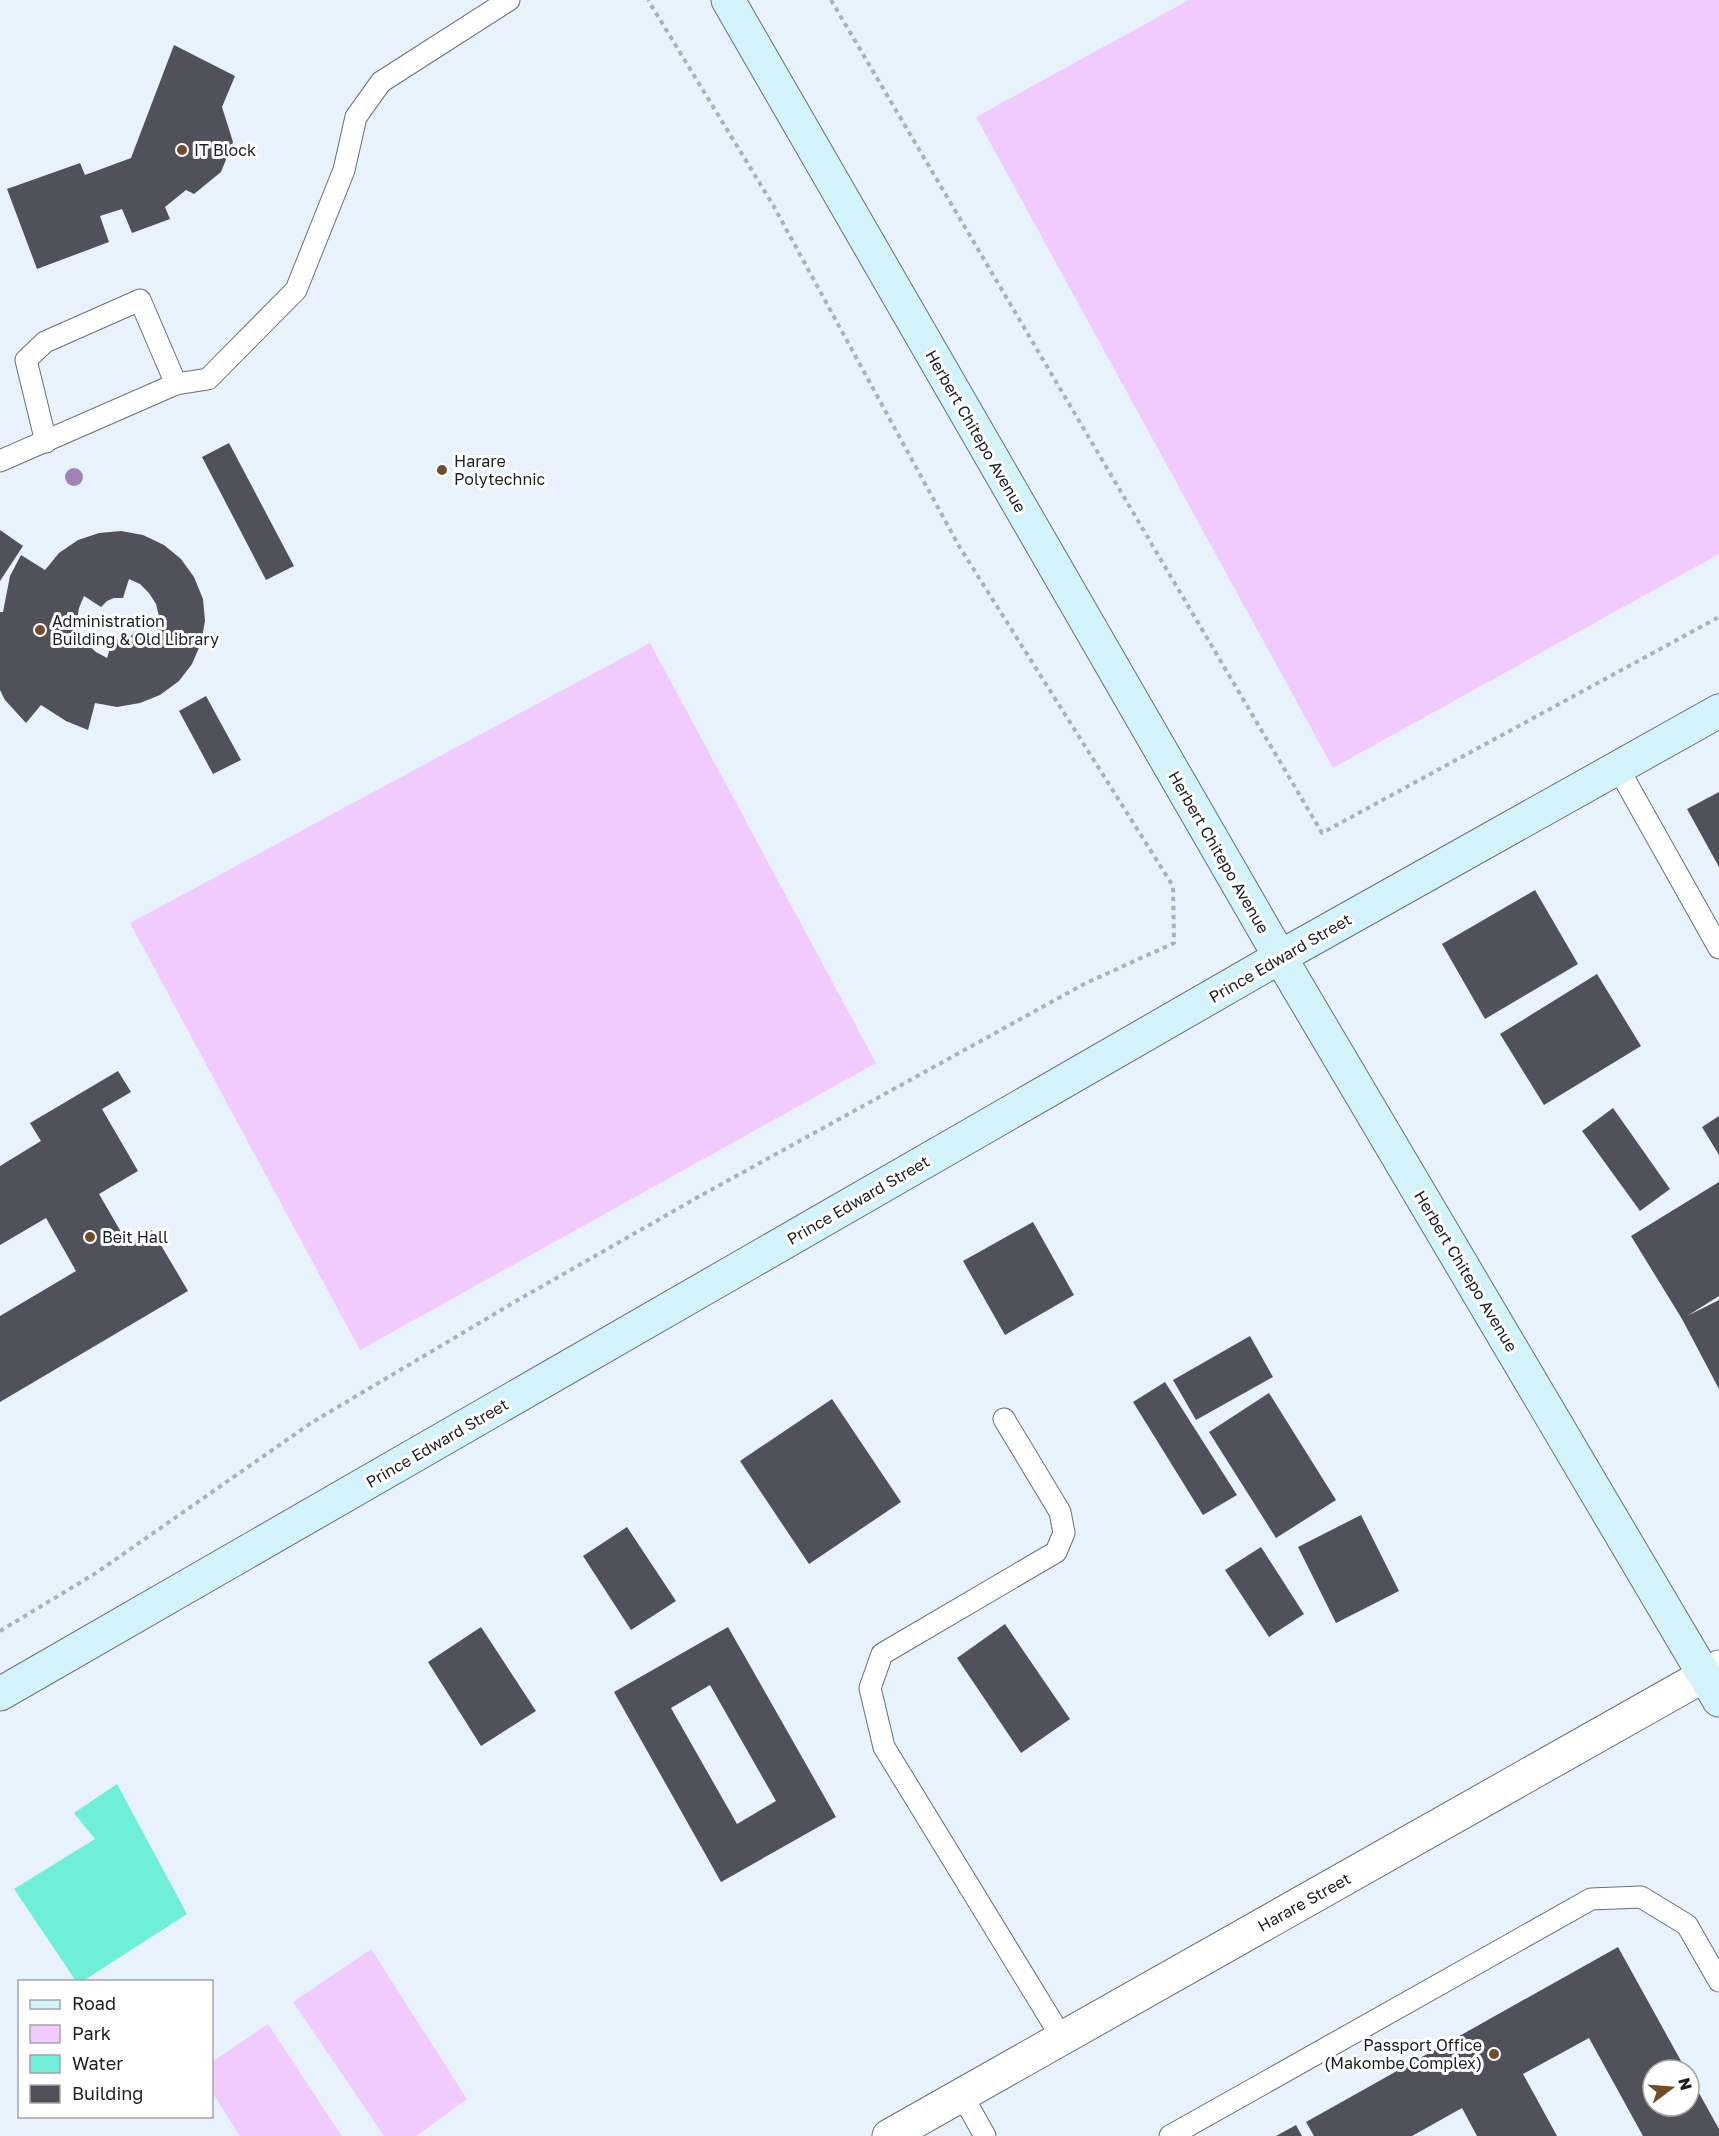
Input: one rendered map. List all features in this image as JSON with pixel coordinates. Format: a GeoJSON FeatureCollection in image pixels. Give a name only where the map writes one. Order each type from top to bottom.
{"type":"FeatureCollection","features":[{"type":"Feature","properties":{"kind":"main road","name":"Herbert Chitepo Avenue"},"geometry":{"type":"LineString","coordinates":[[728,0],[1280,957],[1714,1681]]}},
{"type":"Feature","properties":{"kind":"main road","name":"Prince Edward Street"},"geometry":{"type":"LineString","coordinates":[[0,1694],[1280,957],[1719,711]]}},
{"type":"Feature","properties":{"kind":"street","name":"Harare Street"},"geometry":{"type":"LineString","coordinates":[[889,2136],[1062,2038],[1714,1681]]}},
{"type":"Feature","properties":{"kind":"lane"},"geometry":{"type":"LineString","coordinates":[[0,461],[176,384],[208,379],[296,290],[344,170],[356,117],[381,82],[509,0]]}},
{"type":"Feature","properties":{"kind":"lane"},"geometry":{"type":"LineString","coordinates":[[45,442],[26,360],[45,342],[140,300],[176,384]]}},
{"type":"Feature","properties":{"kind":"lane"},"geometry":{"type":"LineString","coordinates":[[1618,768],[1719,948]]}},
{"type":"Feature","properties":{"kind":"lane"},"geometry":{"type":"LineString","coordinates":[[1004,1419],[1060,1512],[1064,1533],[1056,1552],[882,1654],[870,1688],[884,1748],[1062,2038]]}},
{"type":"Feature","properties":{"kind":"lane"},"geometry":{"type":"LineString","coordinates":[[1170,2136],[1591,1899],[1641,1897],[1686,1925],[1719,1982]]}},
{"type":"Feature","properties":{"kind":"lane"},"geometry":{"type":"LineString","coordinates":[[962,2095],[985,2136]]}},
{"type":"Feature","properties":{"kind":"path"},"geometry":{"type":"LineString","coordinates":[[0,1631],[96,1573],[311,1423],[518,1300],[700,1196],[1084,984],[1174,943],[1173,886],[959,546],[773,205],[648,0]]}},
{"type":"Feature","properties":{"kind":"path"},"geometry":{"type":"LineString","coordinates":[[831,0],[1322,833],[1719,617]]}},
{"type":"Feature","properties":{"kind":"green space"},"geometry":{"type":"Polygon","coordinates":[[[1189,0],[1719,0],[1719,554],[1333,768],[976,117],[1189,0]]]}},
{"type":"Feature","properties":{"kind":"green space"},"geometry":{"type":"Polygon","coordinates":[[[650,643],[876,1063],[360,1350],[130,923],[650,643]]]}},
{"type":"Feature","properties":{"kind":"green space"},"geometry":{"type":"Polygon","coordinates":[[[371,1949],[467,2099],[416,2136],[384,2136],[293,2002],[371,1949]]]}},
{"type":"Feature","properties":{"kind":"green space"},"geometry":{"type":"Polygon","coordinates":[[[268,2024],[342,2136],[240,2136],[213,2094],[213,2061],[268,2024]]]}},
{"type":"Feature","properties":{"kind":"water"},"geometry":{"type":"Polygon","coordinates":[[[117,1784],[187,1914],[85,1980],[75,1980],[14,1889],[95,1839],[74,1813],[117,1784]]]}},
{"type":"Feature","properties":{"kind":"building","name":"IT Block"},"geometry":{"type":"Polygon","coordinates":[[[174,45],[235,76],[222,107],[233,142],[221,172],[194,194],[186,190],[165,207],[170,219],[132,233],[122,209],[100,216],[109,242],[37,269],[7,189],[80,163],[85,175],[131,158],[174,45]]]}},
{"type":"Feature","properties":{"kind":"building"},"geometry":{"type":"Polygon","coordinates":[[[229,443],[294,566],[266,580],[202,457],[229,443]]]}},
{"type":"Feature","properties":{"kind":"building"},"geometry":{"type":"Polygon","coordinates":[[[0,530],[23,546],[0,581],[0,530]]]}},
{"type":"Feature","properties":{"kind":"building","name":"Administration Building & Old Library"},"geometry":{"type":"Polygon","coordinates":[[[121,531],[143,535],[164,545],[181,559],[194,577],[203,599],[205,621],[201,643],[192,664],[179,681],[160,695],[140,703],[117,707],[95,703],[88,730],[66,721],[41,705],[26,723],[5,700],[0,690],[0,612],[3,612],[10,576],[21,555],[45,570],[59,553],[78,540],[99,533],[121,531]],[[129,579],[123,598],[114,598],[101,607],[84,596],[77,620],[80,633],[87,644],[107,658],[113,639],[121,640],[130,637],[136,631],[152,641],[157,630],[159,616],[156,604],[140,584],[129,579]]]}},
{"type":"Feature","properties":{"kind":"building"},"geometry":{"type":"Polygon","coordinates":[[[206,696],[241,760],[213,774],[179,711],[206,696]]]}},
{"type":"Feature","properties":{"kind":"building"},"geometry":{"type":"Polygon","coordinates":[[[1719,792],[1719,867],[1687,809],[1719,792]]]}},
{"type":"Feature","properties":{"kind":"building"},"geometry":{"type":"Polygon","coordinates":[[[1535,890],[1578,964],[1485,1019],[1442,944],[1535,890]]]}},
{"type":"Feature","properties":{"kind":"building"},"geometry":{"type":"Polygon","coordinates":[[[1597,974],[1641,1046],[1544,1105],[1500,1034],[1597,974]]]}},
{"type":"Feature","properties":{"kind":"building","name":"Beit Hall"},"geometry":{"type":"Polygon","coordinates":[[[118,1071],[131,1092],[102,1109],[138,1171],[99,1194],[128,1244],[152,1230],[188,1291],[0,1402],[0,1316],[76,1271],[46,1218],[0,1245],[0,1166],[41,1141],[30,1123],[118,1071]]]}},
{"type":"Feature","properties":{"kind":"building"},"geometry":{"type":"Polygon","coordinates":[[[1613,1108],[1670,1189],[1640,1211],[1582,1131],[1613,1108]]]}},
{"type":"Feature","properties":{"kind":"building"},"geometry":{"type":"Polygon","coordinates":[[[1719,1116],[1719,1155],[1702,1127],[1719,1116]]]}},
{"type":"Feature","properties":{"kind":"building"},"geometry":{"type":"Polygon","coordinates":[[[1719,1182],[1719,1296],[1687,1316],[1719,1300],[1719,1389],[1682,1319],[1631,1236],[1719,1182]]]}},
{"type":"Feature","properties":{"kind":"building"},"geometry":{"type":"Polygon","coordinates":[[[1033,1222],[1074,1295],[1005,1335],[963,1261],[1033,1222]]]}},
{"type":"Feature","properties":{"kind":"building"},"geometry":{"type":"Polygon","coordinates":[[[1250,1336],[1273,1377],[1196,1420],[1173,1380],[1250,1336]]]}},
{"type":"Feature","properties":{"kind":"building"},"geometry":{"type":"Polygon","coordinates":[[[1165,1382],[1237,1495],[1203,1515],[1133,1402],[1165,1382]]]}},
{"type":"Feature","properties":{"kind":"building"},"geometry":{"type":"Polygon","coordinates":[[[1269,1393],[1336,1500],[1276,1538],[1209,1432],[1269,1393]]]}},
{"type":"Feature","properties":{"kind":"building"},"geometry":{"type":"Polygon","coordinates":[[[832,1399],[901,1502],[809,1564],[740,1461],[832,1399]]]}},
{"type":"Feature","properties":{"kind":"building"},"geometry":{"type":"Polygon","coordinates":[[[1361,1515],[1399,1591],[1336,1623],[1298,1547],[1361,1515]]]}},
{"type":"Feature","properties":{"kind":"building"},"geometry":{"type":"Polygon","coordinates":[[[627,1527],[676,1601],[631,1630],[583,1556],[627,1527]]]}},
{"type":"Feature","properties":{"kind":"building"},"geometry":{"type":"Polygon","coordinates":[[[1261,1547],[1304,1614],[1269,1637],[1225,1570],[1261,1547]]]}},
{"type":"Feature","properties":{"kind":"building"},"geometry":{"type":"Polygon","coordinates":[[[1005,1624],[1070,1719],[1021,1753],[957,1658],[1005,1624]]]}},
{"type":"Feature","properties":{"kind":"building"},"geometry":{"type":"Polygon","coordinates":[[[481,1627],[536,1711],[481,1746],[428,1662],[481,1627]]]}},
{"type":"Feature","properties":{"kind":"building"},"geometry":{"type":"Polygon","coordinates":[[[728,1627],[836,1817],[721,1882],[614,1692],[728,1627]],[[710,1685],[671,1708],[737,1824],[776,1801],[710,1685]]]}},
{"type":"Feature","properties":{"kind":"building","name":"Passport Office (Makombe Complex)"},"geometry":{"type":"Polygon","coordinates":[[[1618,1947],[1679,2058],[1641,2058],[1641,2118],[1701,2118],[1701,2097],[1719,2129],[1719,2136],[1643,2136],[1589,2038],[1523,2074],[1557,2136],[1477,2136],[1462,2108],[1412,2136],[1314,2136],[1306,2122],[1618,1947]]]}},
{"type":"Feature","properties":{"kind":"building"},"geometry":{"type":"Polygon","coordinates":[[[1296,2125],[1302,2136],[1276,2136],[1296,2125]]]}},
{"type":"Feature","properties":{"kind":"place","name":"IT Block"},"geometry":{"type":"Point","coordinates":[182,150]}},
{"type":"Feature","properties":{"kind":"place","name":"Harare Polytechnic"},"geometry":{"type":"Point","coordinates":[442,470]}},
{"type":"Feature","properties":{"kind":"place","name":"Administration Building & Old Library"},"geometry":{"type":"Point","coordinates":[40,630]}},
{"type":"Feature","properties":{"kind":"place","name":"Beit Hall"},"geometry":{"type":"Point","coordinates":[90,1237]}},
{"type":"Feature","properties":{"kind":"place","name":"Passport Office (Makombe Complex)"},"geometry":{"type":"Point","coordinates":[1494,2054]}}]}
